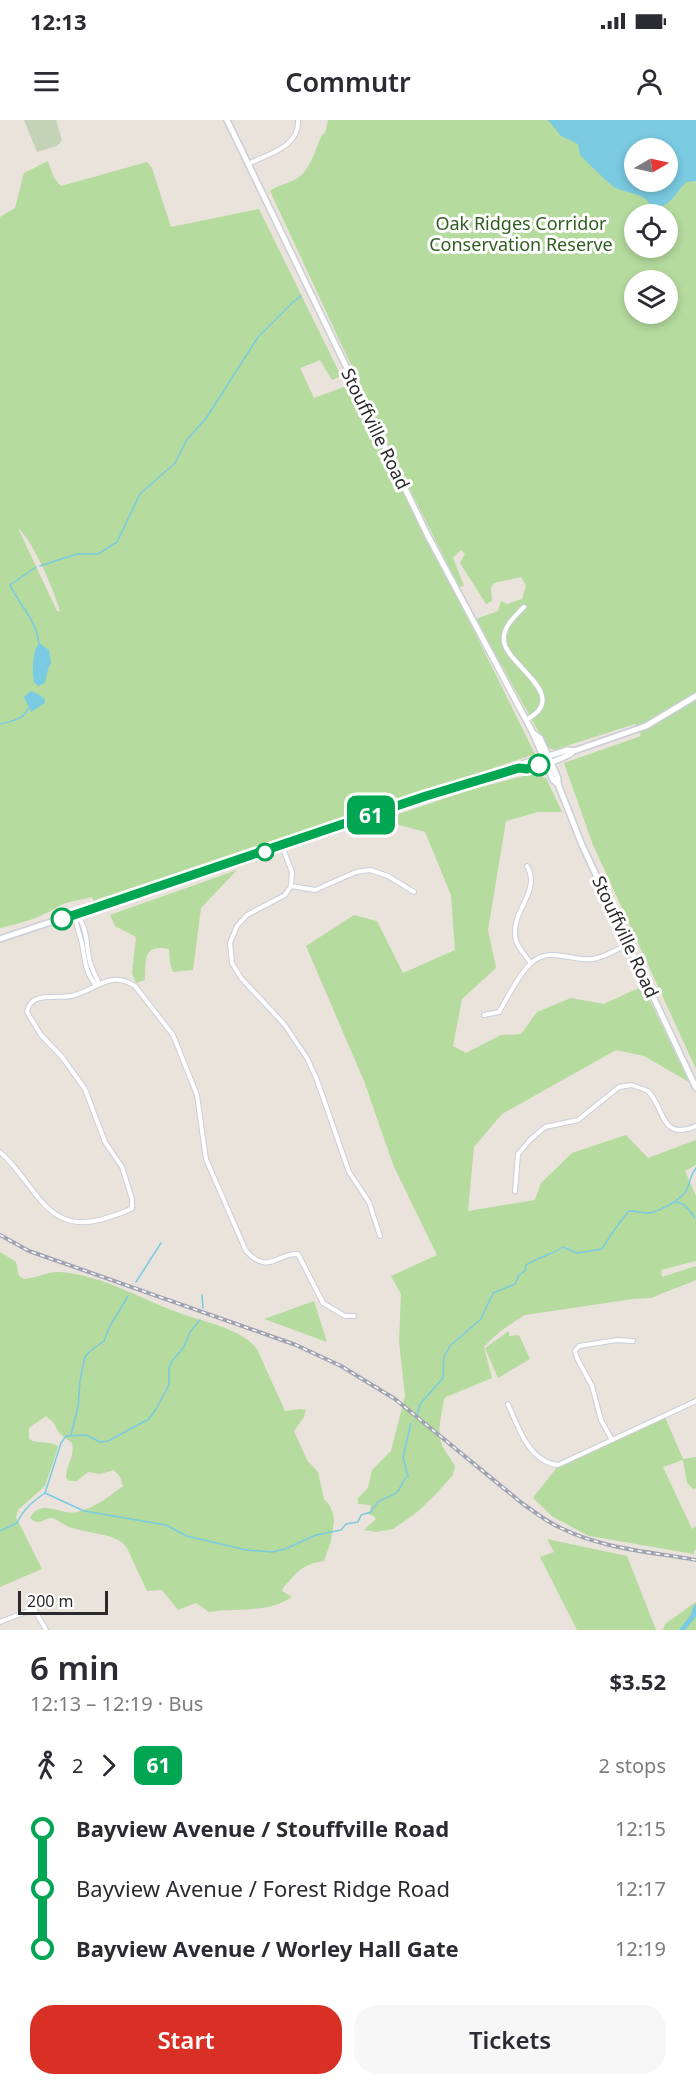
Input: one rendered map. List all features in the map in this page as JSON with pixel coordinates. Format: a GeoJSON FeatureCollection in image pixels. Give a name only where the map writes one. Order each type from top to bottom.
{"type":"FeatureCollection","features":[{"type":"Feature","properties":{"kind":"main road","name":"Stouffville Road"},"geometry":{"type":"LineString","coordinates":[[226,120],[427,534],[533,733],[540,738],[547,760],[558,778],[558,784],[582,845],[696,1088]]}},
{"type":"Feature","properties":{"kind":"main road"},"geometry":{"type":"LineString","coordinates":[[0,939],[426,796],[519,768],[525,764],[547,760],[568,750],[574,751],[646,726],[696,696]]}},
{"type":"Feature","properties":{"kind":"street"},"geometry":{"type":"LineString","coordinates":[[248,164],[291,141],[297,131],[298,120]]}},
{"type":"Feature","properties":{"kind":"street"},"geometry":{"type":"LineString","coordinates":[[524,607],[508,626],[504,642],[510,653],[536,682],[541,693],[542,704],[538,713],[526,720]]}},
{"type":"Feature","properties":{"kind":"street"},"geometry":{"type":"LineString","coordinates":[[282,846],[292,872],[291,886],[285,895],[247,915],[237,926],[230,943],[232,963],[241,978],[294,1037],[307,1058],[349,1172],[369,1202],[380,1236]]}},
{"type":"Feature","properties":{"kind":"street"},"geometry":{"type":"LineString","coordinates":[[527,866],[531,882],[516,922],[514,934],[520,948],[531,963]]}},
{"type":"Feature","properties":{"kind":"street"},"geometry":{"type":"LineString","coordinates":[[291,886],[315,890],[356,872],[370,870],[388,876],[414,892]]}},
{"type":"Feature","properties":{"kind":"street"},"geometry":{"type":"LineString","coordinates":[[76,914],[81,920],[87,941],[90,964],[98,981],[96,985]]}},
{"type":"Feature","properties":{"kind":"street"},"geometry":{"type":"LineString","coordinates":[[484,1015],[499,1012],[531,963],[546,956],[561,954],[593,959],[627,944]]}},
{"type":"Feature","properties":{"kind":"street"},"geometry":{"type":"LineString","coordinates":[[0,1152],[20,1172],[50,1212],[67,1221],[85,1224],[94,1222],[129,1210],[134,1206],[122,1167],[105,1142],[85,1089],[62,1057],[41,1035],[27,1012],[30,1005],[44,996],[70,996],[110,979],[127,981],[135,986],[173,1035],[196,1095],[206,1159],[246,1251],[258,1260],[266,1262],[275,1261],[293,1253],[298,1254],[323,1303],[345,1316],[354,1316]]}},
{"type":"Feature","properties":{"kind":"street"},"geometry":{"type":"LineString","coordinates":[[515,1191],[518,1154],[530,1140],[545,1127],[578,1119],[619,1087],[632,1085],[648,1091],[666,1123],[672,1129],[683,1131],[696,1126]]}},
{"type":"Feature","properties":{"kind":"street"},"geometry":{"type":"LineString","coordinates":[[612,1440],[599,1415],[592,1386],[577,1358],[576,1351],[579,1346],[617,1340],[633,1341]]}},
{"type":"Feature","properties":{"kind":"street"},"geometry":{"type":"LineString","coordinates":[[508,1404],[526,1443],[551,1464],[558,1465],[696,1401]]}},
{"type":"Feature","properties":{"kind":"street"},"geometry":{"type":"LineString","coordinates":[[0,1622],[34,1609],[46,1630]]}},
{"type":"Feature","properties":{"kind":"green space"},"geometry":{"type":"Polygon","coordinates":[[[24,120],[56,120],[62,140],[57,146],[37,152],[24,120]]]}},
{"type":"Feature","properties":{"kind":"green space","name":"Oak Ridges Corridor Conservation Reserve"},"geometry":{"type":"Polygon","coordinates":[[[328,120],[696,120],[696,1069],[593,845],[564,763],[641,736],[635,724],[554,750],[547,747],[476,619],[498,611],[501,601],[507,604],[522,599],[526,586],[521,577],[494,583],[491,588],[492,601],[486,604],[460,563],[465,554],[461,550],[453,558],[464,586],[459,587],[397,464],[270,191],[301,176],[309,166],[322,135],[325,133],[328,120]]]}},
{"type":"Feature","properties":{"kind":"green space"},"geometry":{"type":"Polygon","coordinates":[[[48,161],[54,178],[61,186],[147,162],[152,168],[171,227],[259,209],[341,376],[332,380],[320,360],[300,368],[314,398],[349,385],[377,445],[381,443],[535,754],[94,902],[92,897],[67,903],[31,920],[0,928],[0,217],[15,208],[24,173],[48,161]],[[18,528],[57,611],[60,611],[42,566],[24,534],[18,528]]]}},
{"type":"Feature","properties":{"kind":"green space"},"geometry":{"type":"Polygon","coordinates":[[[531,774],[546,778],[562,812],[538,812],[506,821],[488,930],[496,968],[462,999],[453,1046],[466,1053],[501,1035],[521,1034],[537,1012],[571,998],[604,1004],[643,986],[689,1082],[644,1056],[616,1050],[502,1114],[474,1147],[468,1211],[535,1200],[541,1183],[572,1153],[626,1135],[648,1158],[696,1140],[696,1165],[685,1171],[696,1196],[696,1261],[661,1270],[662,1277],[696,1266],[696,1280],[651,1298],[525,1315],[503,1330],[484,1347],[492,1378],[444,1399],[440,1438],[441,1444],[455,1466],[453,1475],[416,1513],[393,1529],[376,1532],[364,1530],[376,1519],[368,1514],[370,1505],[358,1504],[358,1498],[368,1488],[372,1470],[391,1451],[405,1396],[399,1342],[401,1294],[391,1276],[437,1255],[394,1167],[364,1081],[306,946],[354,915],[377,921],[403,973],[455,950],[451,895],[425,832],[381,820],[467,791],[531,774]]]}},
{"type":"Feature","properties":{"kind":"green space"},"geometry":{"type":"Polygon","coordinates":[[[237,870],[201,908],[193,970],[173,972],[169,949],[154,949],[147,955],[145,980],[136,983],[132,973],[136,937],[115,926],[110,915],[237,870]]]}},
{"type":"Feature","properties":{"kind":"green space"},"geometry":{"type":"Polygon","coordinates":[[[0,1252],[16,1262],[19,1276],[24,1279],[56,1272],[90,1277],[174,1311],[230,1330],[250,1341],[257,1349],[285,1411],[306,1410],[294,1431],[307,1460],[318,1472],[324,1499],[330,1506],[334,1521],[331,1541],[324,1561],[301,1569],[284,1587],[282,1591],[292,1597],[273,1606],[262,1608],[209,1612],[196,1603],[178,1610],[162,1590],[147,1591],[124,1544],[105,1535],[69,1527],[52,1518],[39,1522],[34,1521],[30,1518],[40,1509],[77,1512],[101,1502],[123,1486],[114,1470],[100,1474],[88,1472],[77,1481],[69,1481],[66,1478],[72,1443],[60,1434],[53,1422],[46,1416],[29,1428],[29,1439],[54,1444],[58,1446],[57,1451],[45,1486],[18,1510],[16,1517],[42,1569],[0,1587],[0,1252]]]}},
{"type":"Feature","properties":{"kind":"green space"},"geometry":{"type":"Polygon","coordinates":[[[314,1301],[327,1342],[264,1319],[314,1301]]]}},
{"type":"Feature","properties":{"kind":"green space"},"geometry":{"type":"Polygon","coordinates":[[[509,1331],[509,1336],[519,1335],[530,1359],[498,1378],[485,1348],[509,1331]]]}},
{"type":"Feature","properties":{"kind":"green space"},"geometry":{"type":"Polygon","coordinates":[[[664,1415],[683,1459],[696,1457],[696,1488],[693,1489],[687,1483],[683,1460],[663,1467],[692,1529],[696,1526],[694,1554],[589,1536],[553,1517],[533,1498],[561,1462],[664,1415]]]}},
{"type":"Feature","properties":{"kind":"green space"},"geometry":{"type":"Polygon","coordinates":[[[547,1539],[627,1556],[656,1630],[577,1630],[540,1557],[554,1552],[547,1539]]]}},
{"type":"Feature","properties":{"kind":"green space"},"geometry":{"type":"Polygon","coordinates":[[[696,1602],[696,1630],[663,1630],[665,1624],[696,1602]]]}},
{"type":"Feature","properties":{"kind":"water"},"geometry":{"type":"Polygon","coordinates":[[[548,120],[696,120],[696,181],[686,182],[675,196],[666,204],[650,204],[644,198],[628,192],[678,192],[678,138],[624,138],[624,191],[611,185],[582,157],[578,144],[561,136],[548,120]]]}},
{"type":"Feature","properties":{"kind":"water"},"geometry":{"type":"Polygon","coordinates":[[[39,643],[49,650],[51,663],[45,683],[38,686],[34,682],[33,667],[35,651],[39,643]]]}},
{"type":"Feature","properties":{"kind":"water"},"geometry":{"type":"Polygon","coordinates":[[[31,691],[40,695],[45,703],[31,712],[24,697],[31,691]]]}},
{"type":"Feature","properties":{"kind":"waterway"},"geometry":{"type":"LineString","coordinates":[[40,566],[77,554],[98,554],[117,542],[140,494],[175,463],[186,441],[207,417],[258,337],[301,296]]}},
{"type":"Feature","properties":{"kind":"waterway"},"geometry":{"type":"LineString","coordinates":[[36,567],[10,585],[31,619],[39,643]]}},
{"type":"Feature","properties":{"kind":"waterway"},"geometry":{"type":"LineString","coordinates":[[0,724],[21,718],[28,708]]}},
{"type":"Feature","properties":{"kind":"waterway"},"geometry":{"type":"LineString","coordinates":[[417,1415],[420,1404],[443,1378],[444,1357],[450,1346],[481,1319],[493,1293],[515,1284],[519,1275],[525,1271],[526,1265],[563,1247],[577,1253],[602,1249],[629,1211],[653,1212],[681,1197],[696,1168]]}},
{"type":"Feature","properties":{"kind":"waterway"},"geometry":{"type":"LineString","coordinates":[[674,1202],[684,1205],[695,1218]]}},
{"type":"Feature","properties":{"kind":"waterway"},"geometry":{"type":"LineString","coordinates":[[136,1282],[161,1243]]}},
{"type":"Feature","properties":{"kind":"waterway"},"geometry":{"type":"LineString","coordinates":[[202,1295],[203,1308]]}},
{"type":"Feature","properties":{"kind":"waterway"},"geometry":{"type":"LineString","coordinates":[[71,1435],[78,1407],[85,1357],[104,1341],[128,1296]]}},
{"type":"Feature","properties":{"kind":"waterway"},"geometry":{"type":"LineString","coordinates":[[0,1531],[17,1523],[28,1506],[45,1493],[61,1443],[66,1436],[86,1435],[100,1442],[108,1441],[149,1419],[169,1385],[169,1368],[172,1361],[184,1347],[190,1332],[200,1320]]}},
{"type":"Feature","properties":{"kind":"waterway"},"geometry":{"type":"LineString","coordinates":[[45,1493],[84,1511],[166,1525],[187,1536],[246,1550],[272,1552],[285,1549],[316,1535],[341,1530],[346,1524],[358,1522],[361,1515],[371,1512],[380,1500],[397,1492],[408,1476],[403,1457],[411,1423]]}},
{"type":"Feature","properties":{"kind":"waterway"},"geometry":{"type":"LineString","coordinates":[[682,1630],[693,1616],[696,1607]]}},
{"type":"Feature","properties":{"kind":"railway"},"geometry":{"type":"LineString","coordinates":[[0,1235],[29,1251],[296,1345],[341,1366],[395,1399],[523,1504],[558,1527],[611,1545],[696,1560]]}},
{"type":"Feature","properties":{"kind":"bus line","name":"61"},"geometry":{"type":"LineString","coordinates":[[62,919],[426,796],[519,768],[527,769],[539,765]]}}]}
